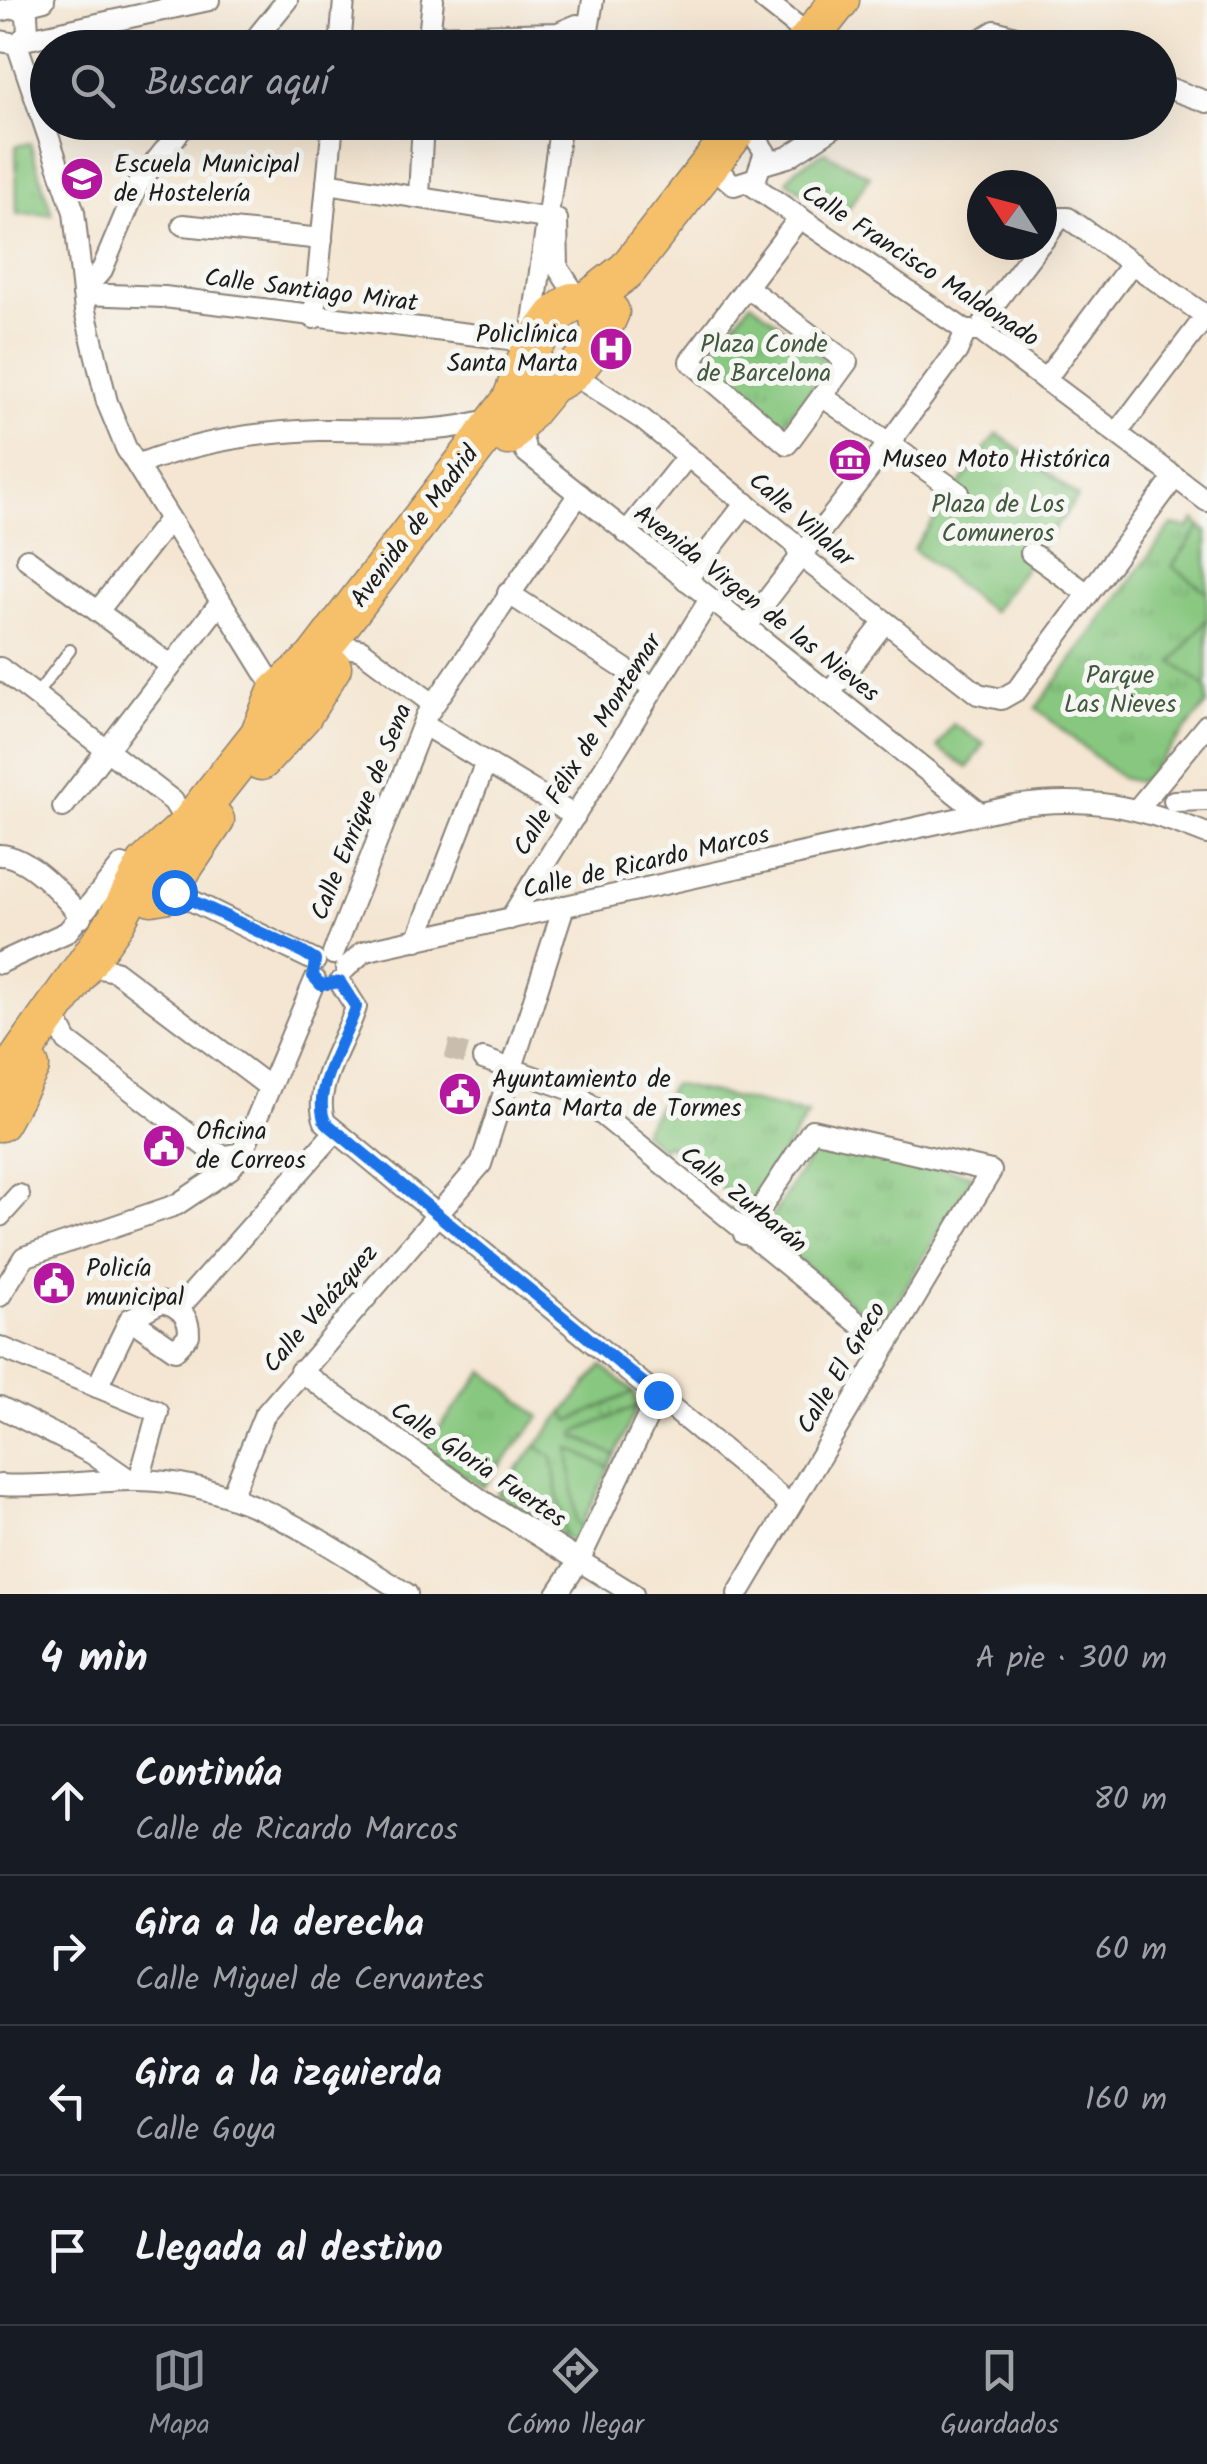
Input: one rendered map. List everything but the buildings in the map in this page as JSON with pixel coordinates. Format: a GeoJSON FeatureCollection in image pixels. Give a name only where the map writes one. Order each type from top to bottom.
{"type":"FeatureCollection","features":[{"type":"Feature","properties":{"kind":"highway"},"geometry":{"type":"LineString","coordinates":[[816,30],[840,0]]}},
{"type":"Feature","properties":{"kind":"highway"},"geometry":{"type":"LineString","coordinates":[[589,311],[671,214],[731,177],[745,140]]}},
{"type":"Feature","properties":{"kind":"highway","name":"Avenida de Madrid"},"geometry":{"type":"LineString","coordinates":[[0,1122],[58,1024],[158,880],[188,825],[286,703],[347,647],[510,431],[511,401],[518,373],[546,365],[555,316],[589,311]]}},
{"type":"Feature","properties":{"kind":"highway","name":"Avenida de Madrid"},"geometry":{"type":"LineString","coordinates":[[0,1086],[158,880],[314,659],[510,431]]}},
{"type":"Feature","properties":{"kind":"street"},"geometry":{"type":"LineString","coordinates":[[6,6],[44,0]]}},
{"type":"Feature","properties":{"kind":"street"},"geometry":{"type":"LineString","coordinates":[[69,30],[208,0]]}},
{"type":"Feature","properties":{"kind":"street"},"geometry":{"type":"LineString","coordinates":[[263,30],[287,0]]}},
{"type":"Feature","properties":{"kind":"street"},"geometry":{"type":"LineString","coordinates":[[342,30],[344,0]]}},
{"type":"Feature","properties":{"kind":"street"},"geometry":{"type":"LineString","coordinates":[[430,30],[434,0]]}},
{"type":"Feature","properties":{"kind":"street"},"geometry":{"type":"LineString","coordinates":[[576,30],[581,0]]}},
{"type":"Feature","properties":{"kind":"street"},"geometry":{"type":"LineString","coordinates":[[588,30],[593,0]]}},
{"type":"Feature","properties":{"kind":"street"},"geometry":{"type":"LineString","coordinates":[[764,0],[795,30]]}},
{"type":"Feature","properties":{"kind":"street"},"geometry":{"type":"LineString","coordinates":[[6,6],[30,21],[14,42],[30,87]]}},
{"type":"Feature","properties":{"kind":"street"},"geometry":{"type":"LineString","coordinates":[[566,30],[577,25]]}},
{"type":"Feature","properties":{"kind":"street"},"geometry":{"type":"LineString","coordinates":[[1177,92],[1207,102]]}},
{"type":"Feature","properties":{"kind":"street"},"geometry":{"type":"LineString","coordinates":[[49,140],[74,212],[83,292],[107,402],[126,448],[219,604],[286,703]]}},
{"type":"Feature","properties":{"kind":"street"},"geometry":{"type":"LineString","coordinates":[[83,292],[102,270],[138,184],[173,140]]}},
{"type":"Feature","properties":{"kind":"street"},"geometry":{"type":"LineString","coordinates":[[314,318],[331,140]]}},
{"type":"Feature","properties":{"kind":"street"},"geometry":{"type":"LineString","coordinates":[[419,195],[422,140]]}},
{"type":"Feature","properties":{"kind":"street"},"geometry":{"type":"LineString","coordinates":[[546,365],[551,217],[559,140]]}},
{"type":"Feature","properties":{"kind":"street"},"geometry":{"type":"LineString","coordinates":[[568,140],[551,217],[557,259],[567,288],[589,311]]}},
{"type":"Feature","properties":{"kind":"street"},"geometry":{"type":"LineString","coordinates":[[754,140],[764,164]]}},
{"type":"Feature","properties":{"kind":"street"},"geometry":{"type":"LineString","coordinates":[[787,140],[803,145]]}},
{"type":"Feature","properties":{"kind":"street"},"geometry":{"type":"LineString","coordinates":[[731,177],[788,157],[811,140]]}},
{"type":"Feature","properties":{"kind":"street","name":"Calle Francisco Maldonado"},"geometry":{"type":"LineString","coordinates":[[731,177],[800,217],[1046,380],[1207,501]]}},
{"type":"Feature","properties":{"kind":"street"},"geometry":{"type":"LineString","coordinates":[[327,183],[551,217]]}},
{"type":"Feature","properties":{"kind":"street"},"geometry":{"type":"LineString","coordinates":[[557,259],[576,275],[603,272],[671,214]]}},
{"type":"Feature","properties":{"kind":"street"},"geometry":{"type":"LineString","coordinates":[[748,288],[847,362],[787,444],[690,361],[800,217]]}},
{"type":"Feature","properties":{"kind":"street"},"geometry":{"type":"LineString","coordinates":[[1057,222],[1068,218],[1206,316],[1117,434]]}},
{"type":"Feature","properties":{"kind":"street"},"geometry":{"type":"LineString","coordinates":[[183,225],[322,239]]}},
{"type":"Feature","properties":{"kind":"street"},"geometry":{"type":"LineString","coordinates":[[746,627],[1028,260]]}},
{"type":"Feature","properties":{"kind":"street"},"geometry":{"type":"LineString","coordinates":[[1046,380],[1132,264]]}},
{"type":"Feature","properties":{"kind":"street","name":"Calle Santiago Mirat"},"geometry":{"type":"LineString","coordinates":[[83,292],[164,297],[510,339],[546,365]]}},
{"type":"Feature","properties":{"kind":"street","name":"Calle Villalar"},"geometry":{"type":"LineString","coordinates":[[546,365],[642,418],[793,542],[801,556],[978,694],[1001,698],[1017,690],[1088,594]]}},
{"type":"Feature","properties":{"kind":"street"},"geometry":{"type":"LineString","coordinates":[[822,396],[959,492]]}},
{"type":"Feature","properties":{"kind":"street"},"geometry":{"type":"LineString","coordinates":[[138,464],[179,449],[242,436],[460,426],[510,431]]}},
{"type":"Feature","properties":{"kind":"street","name":"Avenida Virgen de las Nieves"},"geometry":{"type":"LineString","coordinates":[[510,431],[626,533],[970,810]]}},
{"type":"Feature","properties":{"kind":"street"},"geometry":{"type":"LineString","coordinates":[[626,533],[686,458]]}},
{"type":"Feature","properties":{"kind":"street"},"geometry":{"type":"LineString","coordinates":[[1031,552],[1088,594],[1175,477]]}},
{"type":"Feature","properties":{"kind":"street","name":"Calle Enrique de Sena"},"geometry":{"type":"LineString","coordinates":[[0,1296],[24,1257],[176,1205],[230,1169],[242,1153],[331,964],[433,704],[579,494]]}},
{"type":"Feature","properties":{"kind":"street"},"geometry":{"type":"LineString","coordinates":[[686,580],[746,503]]}},
{"type":"Feature","properties":{"kind":"street"},"geometry":{"type":"LineString","coordinates":[[98,611],[169,520]]}},
{"type":"Feature","properties":{"kind":"street"},"geometry":{"type":"LineString","coordinates":[[27,559],[170,665]]}},
{"type":"Feature","properties":{"kind":"street"},"geometry":{"type":"LineString","coordinates":[[508,593],[654,688]]}},
{"type":"Feature","properties":{"kind":"street","name":"Calle Félix de Montemar"},"geometry":{"type":"LineString","coordinates":[[510,919],[710,599]]}},
{"type":"Feature","properties":{"kind":"street"},"geometry":{"type":"LineString","coordinates":[[63,807],[219,604]]}},
{"type":"Feature","properties":{"kind":"street"},"geometry":{"type":"LineString","coordinates":[[830,694],[885,622]]}},
{"type":"Feature","properties":{"kind":"street"},"geometry":{"type":"LineString","coordinates":[[347,647],[361,650],[433,704]]}},
{"type":"Feature","properties":{"kind":"street"},"geometry":{"type":"LineString","coordinates":[[0,668],[173,801],[188,825]]}},
{"type":"Feature","properties":{"kind":"street"},"geometry":{"type":"LineString","coordinates":[[424,725],[575,816]]}},
{"type":"Feature","properties":{"kind":"street"},"geometry":{"type":"LineString","coordinates":[[1140,808],[1207,725]]}},
{"type":"Feature","properties":{"kind":"street"},"geometry":{"type":"LineString","coordinates":[[418,940],[486,762]]}},
{"type":"Feature","properties":{"kind":"street","name":"Calle de Ricardo Marcos"},"geometry":{"type":"LineString","coordinates":[[331,964],[363,952],[970,810],[1085,799],[1140,808],[1207,834]]}},
{"type":"Feature","properties":{"kind":"street"},"geometry":{"type":"LineString","coordinates":[[1174,801],[1207,800]]}},
{"type":"Feature","properties":{"kind":"street"},"geometry":{"type":"LineString","coordinates":[[1,854],[12,856],[64,896],[81,917]]}},
{"type":"Feature","properties":{"kind":"street"},"geometry":{"type":"LineString","coordinates":[[0,936],[8,958],[67,932],[122,865],[331,964],[356,1007],[320,1108],[335,1132],[789,1504]]}},
{"type":"Feature","properties":{"kind":"street"},"geometry":{"type":"LineString","coordinates":[[483,1060],[513,1069],[564,906]]}},
{"type":"Feature","properties":{"kind":"street"},"geometry":{"type":"LineString","coordinates":[[100,968],[115,972],[270,1087]]}},
{"type":"Feature","properties":{"kind":"street"},"geometry":{"type":"LineString","coordinates":[[58,1024],[67,1041],[211,1151],[226,1156],[242,1153]]}},
{"type":"Feature","properties":{"kind":"street","name":"Calle Zurbarán"},"geometry":{"type":"LineString","coordinates":[[513,1069],[572,1090],[744,1234],[885,1345]]}},
{"type":"Feature","properties":{"kind":"street","name":"Calle Velázquez"},"geometry":{"type":"LineString","coordinates":[[232,1497],[264,1416],[476,1170],[513,1069]]}},
{"type":"Feature","properties":{"kind":"street","name":"Calle El Greco"},"geometry":{"type":"LineString","coordinates":[[738,1594],[991,1171],[812,1130],[744,1234]]}},
{"type":"Feature","properties":{"kind":"street"},"geometry":{"type":"LineString","coordinates":[[178,1309],[335,1132]]}},
{"type":"Feature","properties":{"kind":"street"},"geometry":{"type":"LineString","coordinates":[[0,1216],[19,1195]]}},
{"type":"Feature","properties":{"kind":"street"},"geometry":{"type":"LineString","coordinates":[[97,1387],[130,1319],[161,1302],[178,1309],[188,1320],[189,1335],[175,1350],[130,1319]]}},
{"type":"Feature","properties":{"kind":"street"},"geometry":{"type":"LineString","coordinates":[[0,1347],[158,1412],[134,1480]]}},
{"type":"Feature","properties":{"kind":"street","name":"Calle Gloria Fuertes"},"geometry":{"type":"LineString","coordinates":[[300,1371],[418,1458],[632,1594]]}},
{"type":"Feature","properties":{"kind":"street"},"geometry":{"type":"LineString","coordinates":[[557,1594],[578,1562],[658,1395]]}},
{"type":"Feature","properties":{"kind":"street"},"geometry":{"type":"LineString","coordinates":[[0,1407],[91,1453],[134,1480]]}},
{"type":"Feature","properties":{"kind":"street"},"geometry":{"type":"LineString","coordinates":[[81,1486],[91,1453]]}},
{"type":"Feature","properties":{"kind":"street"},"geometry":{"type":"LineString","coordinates":[[0,1486],[81,1486],[134,1480],[232,1497],[274,1513],[406,1594]]}},
{"type":"Feature","properties":{"kind":"lane"},"geometry":{"type":"LineString","coordinates":[[36,694],[70,650]]}},
{"type":"Feature","properties":{"kind":"green space"},"geometry":{"type":"Polygon","coordinates":[[[30,143],[52,214],[17,214],[16,146],[30,143]]]}},
{"type":"Feature","properties":{"kind":"green space"},"geometry":{"type":"Polygon","coordinates":[[[824,152],[870,176],[840,221],[787,181],[796,169],[824,152]]]}},
{"type":"Feature","properties":{"kind":"green space","name":"Plaza Conde de Barcelona"},"geometry":{"type":"Polygon","coordinates":[[[751,302],[830,364],[783,425],[705,360],[751,302]]]}},
{"type":"Feature","properties":{"kind":"green space","name":"Plaza de Los Comuneros"},"geometry":{"type":"Polygon","coordinates":[[[997,433],[1078,497],[992,612],[913,549],[997,433]]]}},
{"type":"Feature","properties":{"kind":"green space","name":"Parque Las Nieves"},"geometry":{"type":"Polygon","coordinates":[[[1195,520],[1201,527],[1173,566],[1207,592],[1207,619],[1174,662],[1207,688],[1207,704],[1148,775],[1138,782],[1121,778],[1036,708],[1172,525],[1189,528],[1195,520]]]}},
{"type":"Feature","properties":{"kind":"green space"},"geometry":{"type":"Polygon","coordinates":[[[1201,527],[1207,532],[1207,592],[1172,566],[1201,527]]]}},
{"type":"Feature","properties":{"kind":"green space"},"geometry":{"type":"Polygon","coordinates":[[[1207,619],[1207,682],[1204,686],[1173,662],[1207,619]]]}},
{"type":"Feature","properties":{"kind":"green space"},"geometry":{"type":"Polygon","coordinates":[[[953,724],[984,744],[968,768],[937,747],[953,724]]]}},
{"type":"Feature","properties":{"kind":"green space"},"geometry":{"type":"Polygon","coordinates":[[[673,1084],[808,1114],[744,1215],[726,1202],[730,1195],[667,1144],[662,1149],[642,1132],[673,1084]]]}},
{"type":"Feature","properties":{"kind":"green space"},"geometry":{"type":"Polygon","coordinates":[[[820,1140],[974,1175],[881,1328],[763,1231],[820,1140]]]}},
{"type":"Feature","properties":{"kind":"green space"},"geometry":{"type":"Polygon","coordinates":[[[602,1366],[634,1392],[638,1406],[573,1542],[497,1494],[602,1366]]]}},
{"type":"Feature","properties":{"kind":"green space"},"geometry":{"type":"Polygon","coordinates":[[[602,1366],[634,1392],[570,1421],[564,1413],[602,1366]]]}},
{"type":"Feature","properties":{"kind":"green space"},"geometry":{"type":"Polygon","coordinates":[[[484,1371],[540,1417],[483,1487],[423,1449],[484,1371]]]}},
{"type":"Feature","properties":{"kind":"green space"},"geometry":{"type":"Polygon","coordinates":[[[638,1406],[615,1455],[575,1436],[576,1432],[638,1406]]]}},
{"type":"Feature","properties":{"kind":"green space"},"geometry":{"type":"Polygon","coordinates":[[[536,1446],[552,1457],[565,1538],[497,1494],[536,1446]]]}},
{"type":"Feature","properties":{"kind":"green space"},"geometry":{"type":"Polygon","coordinates":[[[569,1448],[609,1468],[581,1526],[576,1523],[569,1448]]]}},
{"type":"Feature","properties":{"kind":"tunnel"},"geometry":{"type":"LineString","coordinates":[[447,1049],[483,1059]]}},
{"type":"Feature","properties":{"kind":"place","name":"Escuela Municipal de Hostelería"},"geometry":{"type":"Point","coordinates":[82,179]}},
{"type":"Feature","properties":{"kind":"place","name":"Policlínica Santa Marta"},"geometry":{"type":"Point","coordinates":[611,349]}},
{"type":"Feature","properties":{"kind":"place","name":"Museo Moto Histórica"},"geometry":{"type":"Point","coordinates":[850,460]}},
{"type":"Feature","properties":{"kind":"place","name":"Ayuntamiento de Santa Marta de Tormes"},"geometry":{"type":"Point","coordinates":[460,1094]}},
{"type":"Feature","properties":{"kind":"place","name":"Oficina de Correos"},"geometry":{"type":"Point","coordinates":[164,1146]}},
{"type":"Feature","properties":{"kind":"place","name":"Policía municipal"},"geometry":{"type":"Point","coordinates":[54,1283]}},
{"type":"Feature","properties":{"kind":"route"},"geometry":{"type":"LineString","coordinates":[[174,892],[315,960],[313,976],[321,985],[328,987],[340,982],[356,1007],[326,1083],[320,1108],[325,1122],[658,1395]]}}]}
